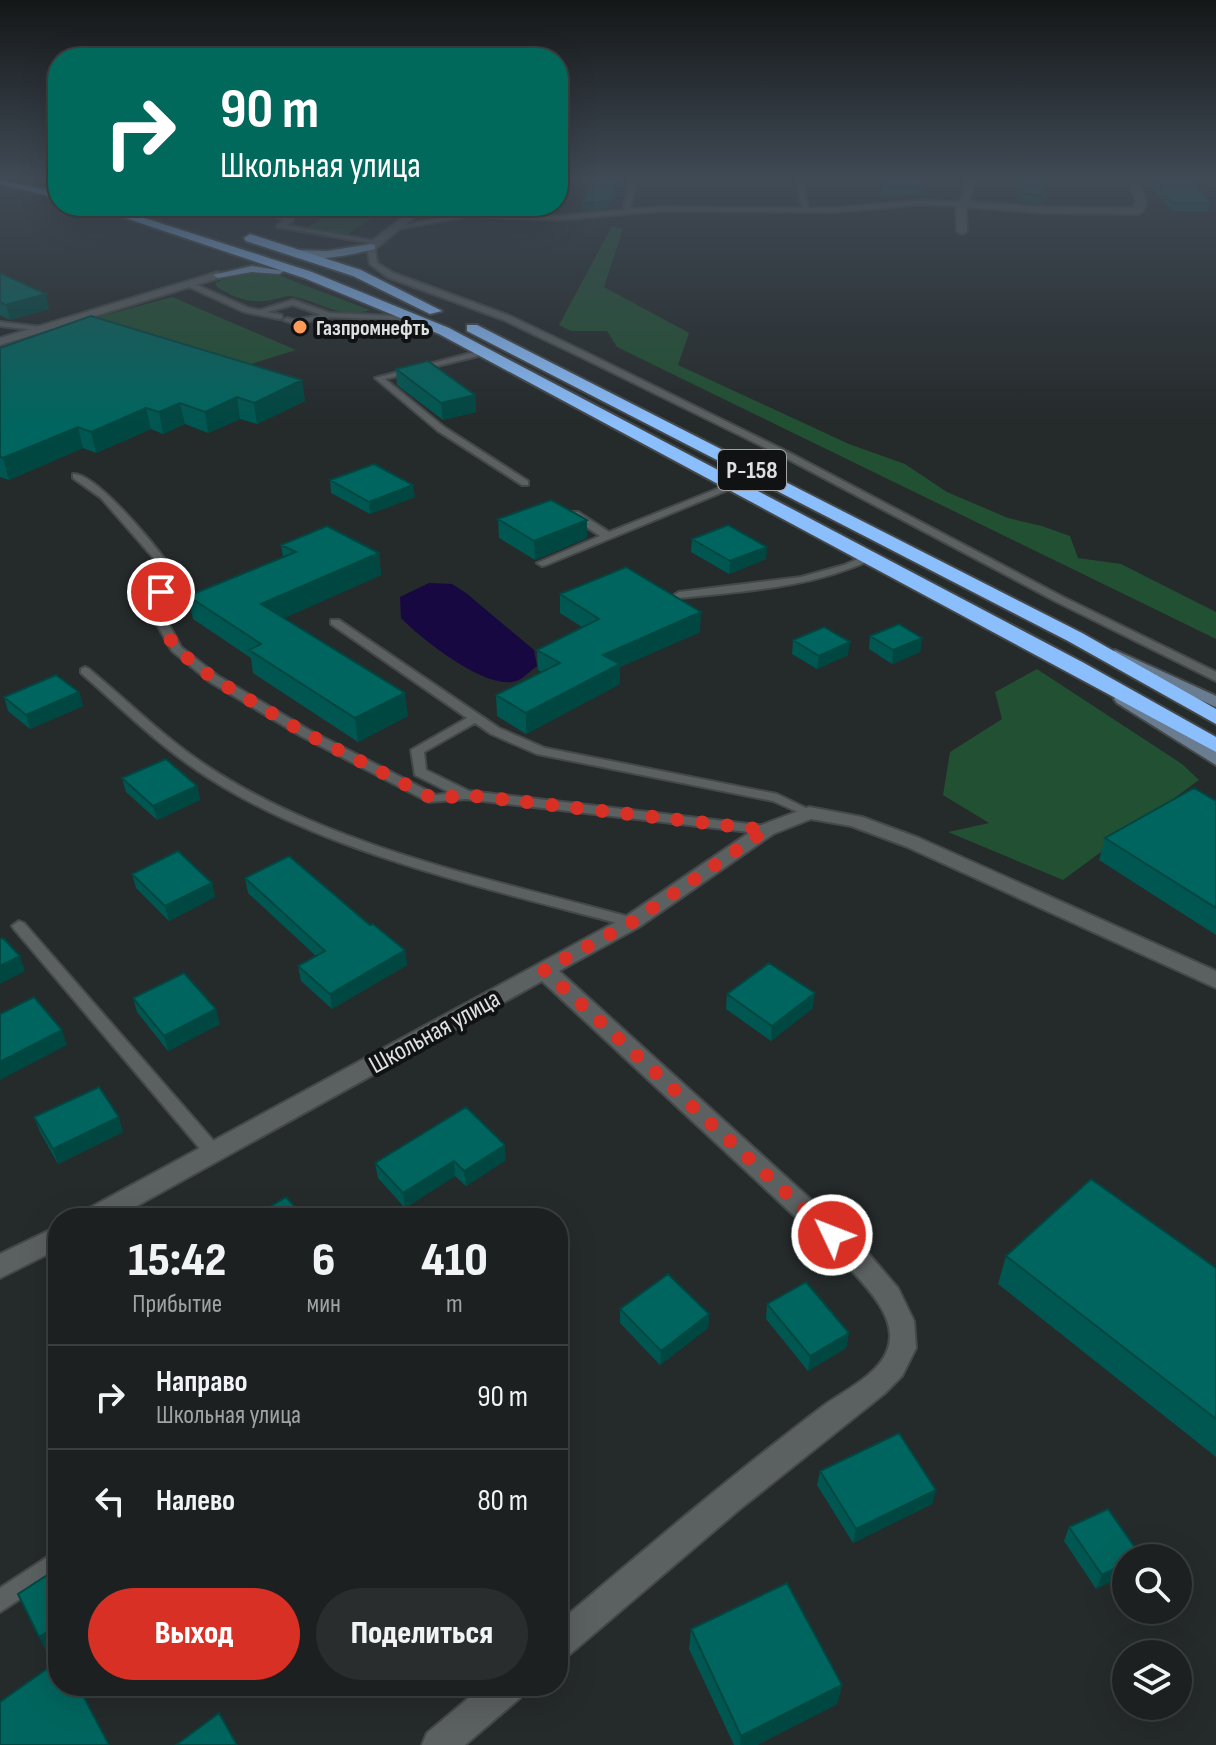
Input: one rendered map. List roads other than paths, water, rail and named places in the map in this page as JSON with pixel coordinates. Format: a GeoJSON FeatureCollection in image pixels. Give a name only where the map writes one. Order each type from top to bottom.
{"type":"FeatureCollection","features":[{"type":"Feature","properties":{"kind":"highway"},"geometry":{"type":"LineString","coordinates":[[252,261],[399,318],[548,386]]}},
{"type":"Feature","properties":{"kind":"highway","name":"Р-158"},"geometry":{"type":"LineString","coordinates":[[270,261],[444,331],[1077,667],[1216,746]]}},
{"type":"Feature","properties":{"kind":"highway","name":"Р-158"},"geometry":{"type":"LineString","coordinates":[[301,261],[427,307],[509,346],[1075,637],[1216,718]]}},
{"type":"Feature","properties":{"kind":"highway"},"geometry":{"type":"LineString","coordinates":[[322,261],[390,287],[427,307]]}},
{"type":"Feature","properties":{"kind":"main road"},"geometry":{"type":"LineString","coordinates":[[218,275],[236,261]]}},
{"type":"Feature","properties":{"kind":"main road"},"geometry":{"type":"LineString","coordinates":[[357,273],[354,268],[360,261]]}},
{"type":"Feature","properties":{"kind":"main road"},"geometry":{"type":"LineString","coordinates":[[218,275],[252,269],[279,271]]}},
{"type":"Feature","properties":{"kind":"street"},"geometry":{"type":"LineString","coordinates":[[0,342],[218,275]]}},
{"type":"Feature","properties":{"kind":"street"},"geometry":{"type":"LineString","coordinates":[[1075,637],[1216,702]]}},
{"type":"Feature","properties":{"kind":"street"},"geometry":{"type":"LineString","coordinates":[[1077,667],[1216,760]]}},
{"type":"Feature","properties":{"kind":"street"},"geometry":{"type":"LineString","coordinates":[[809,813],[855,821],[912,842],[1216,980]]}},
{"type":"Feature","properties":{"kind":"street","name":"Школьная улица"},"geometry":{"type":"LineString","coordinates":[[111,1208],[632,922],[766,830],[809,813]]}},
{"type":"Feature","properties":{"kind":"street"},"geometry":{"type":"LineString","coordinates":[[544,970],[853,1254],[901,1316],[902,1350],[885,1375],[785,1452],[568,1636]]}},
{"type":"Feature","properties":{"kind":"street"},"geometry":{"type":"LineString","coordinates":[[0,1267],[48,1242]]}},
{"type":"Feature","properties":{"kind":"street"},"geometry":{"type":"LineString","coordinates":[[439,1745],[496,1696]]}},
{"type":"Feature","properties":{"kind":"lane"},"geometry":{"type":"LineString","coordinates":[[374,261],[390,275],[507,318],[785,454],[1059,599],[1216,677]]}},
{"type":"Feature","properties":{"kind":"lane"},"geometry":{"type":"LineString","coordinates":[[190,284],[247,310],[263,311],[295,322],[331,315],[399,318]]}},
{"type":"Feature","properties":{"kind":"lane"},"geometry":{"type":"LineString","coordinates":[[263,311],[293,302],[331,315]]}},
{"type":"Feature","properties":{"kind":"lane"},"geometry":{"type":"LineString","coordinates":[[0,324],[42,329]]}},
{"type":"Feature","properties":{"kind":"lane"},"geometry":{"type":"LineString","coordinates":[[475,354],[379,378],[441,429],[525,483]]}},
{"type":"Feature","properties":{"kind":"lane"},"geometry":{"type":"LineString","coordinates":[[76,476],[104,496],[162,562],[161,621],[176,649],[214,679],[305,733],[392,779],[434,799],[466,795],[766,830]]}},
{"type":"Feature","properties":{"kind":"lane"},"geometry":{"type":"LineString","coordinates":[[542,563],[735,485]]}},
{"type":"Feature","properties":{"kind":"lane"},"geometry":{"type":"LineString","coordinates":[[559,504],[607,536]]}},
{"type":"Feature","properties":{"kind":"lane"},"geometry":{"type":"LineString","coordinates":[[679,595],[842,572],[869,557]]}},
{"type":"Feature","properties":{"kind":"lane"},"geometry":{"type":"LineString","coordinates":[[335,622],[495,731],[541,751],[777,798],[809,813]]}},
{"type":"Feature","properties":{"kind":"lane"},"geometry":{"type":"LineString","coordinates":[[85,671],[169,746],[224,782],[294,815],[407,861],[632,922]]}},
{"type":"Feature","properties":{"kind":"lane"},"geometry":{"type":"LineString","coordinates":[[466,795],[420,772],[417,750],[476,718]]}},
{"type":"Feature","properties":{"kind":"lane"},"geometry":{"type":"LineString","coordinates":[[19,926],[213,1152]]}},
{"type":"Feature","properties":{"kind":"lane"},"geometry":{"type":"LineString","coordinates":[[0,1601],[48,1568]]}},
{"type":"Feature","properties":{"kind":"place","name":"Газпромнефть"},"geometry":{"type":"Point","coordinates":[300,327]}}]}
